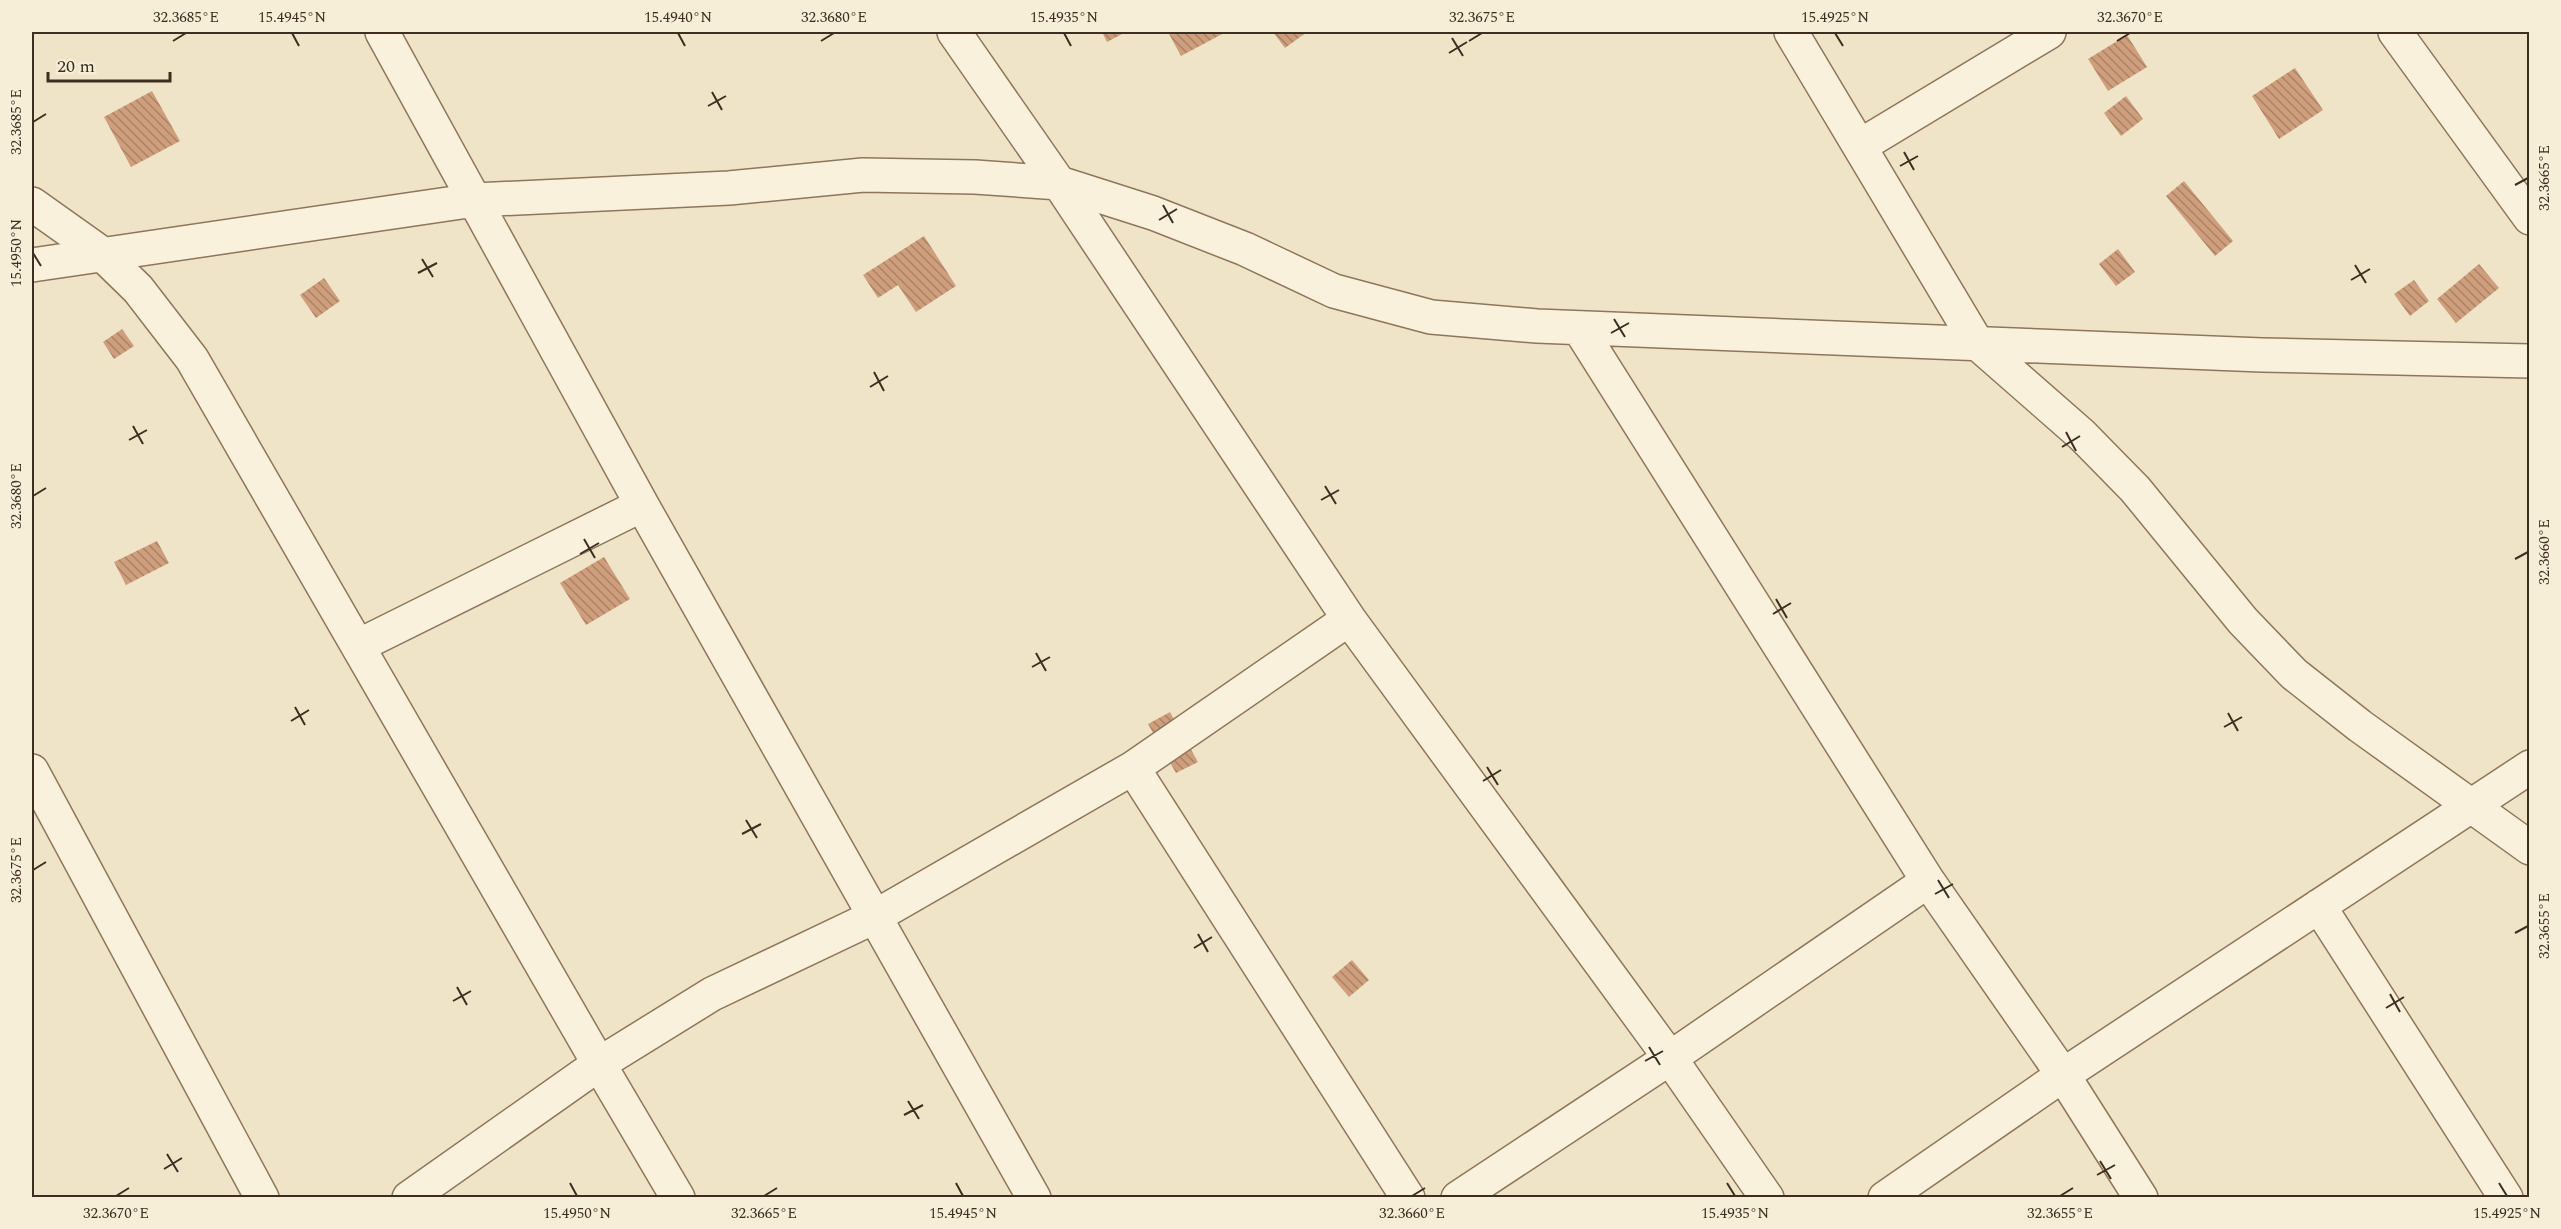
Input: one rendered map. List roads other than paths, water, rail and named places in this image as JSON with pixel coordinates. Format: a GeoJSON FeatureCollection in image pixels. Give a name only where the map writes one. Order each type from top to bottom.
{"type":"FeatureCollection","features":[{"type":"Feature","properties":{"kind":"street"},"geometry":{"type":"LineString","coordinates":[[382,32],[642,505],[1034,1197]]}},
{"type":"Feature","properties":{"kind":"street"},"geometry":{"type":"LineString","coordinates":[[954,32],[1059,183],[1349,619],[1670,1058],[1767,1197]]}},
{"type":"Feature","properties":{"kind":"street"},"geometry":{"type":"LineString","coordinates":[[1791,32],[1977,343],[2082,435],[2134,489],[2243,621],[2294,674],[2360,726],[2529,848]]}},
{"type":"Feature","properties":{"kind":"street"},"geometry":{"type":"LineString","coordinates":[[1860,146],[2049,32]]}},
{"type":"Feature","properties":{"kind":"street"},"geometry":{"type":"LineString","coordinates":[[2395,32],[2529,218]]}},
{"type":"Feature","properties":{"kind":"street"},"geometry":{"type":"LineString","coordinates":[[32,265],[101,253],[475,200],[729,188],[863,175],[975,177],[1059,183],[1153,213],[1245,249],[1334,291],[1431,317],[1579,328],[2262,355],[2529,361]]}},
{"type":"Feature","properties":{"kind":"street"},"geometry":{"type":"LineString","coordinates":[[32,204],[101,253],[138,289],[192,359],[598,1064],[678,1197]]}},
{"type":"Feature","properties":{"kind":"street"},"geometry":{"type":"LineString","coordinates":[[1579,328],[1928,881],[2062,1075],[2141,1197]]}},
{"type":"Feature","properties":{"kind":"street"},"geometry":{"type":"LineString","coordinates":[[358,646],[642,505]]}},
{"type":"Feature","properties":{"kind":"street"},"geometry":{"type":"LineString","coordinates":[[409,1197],[598,1064],[712,994],[876,916],[1133,768],[1349,619]]}},
{"type":"Feature","properties":{"kind":"street"},"geometry":{"type":"LineString","coordinates":[[1885,1197],[2062,1075],[2472,807],[2529,767]]}},
{"type":"Feature","properties":{"kind":"street"},"geometry":{"type":"LineString","coordinates":[[1133,768],[1408,1197]]}},
{"type":"Feature","properties":{"kind":"street"},"geometry":{"type":"LineString","coordinates":[[32,771],[262,1197]]}},
{"type":"Feature","properties":{"kind":"street"},"geometry":{"type":"LineString","coordinates":[[1458,1197],[1670,1058],[1928,881]]}},
{"type":"Feature","properties":{"kind":"street"},"geometry":{"type":"LineString","coordinates":[[2319,906],[2506,1197]]}}]}
